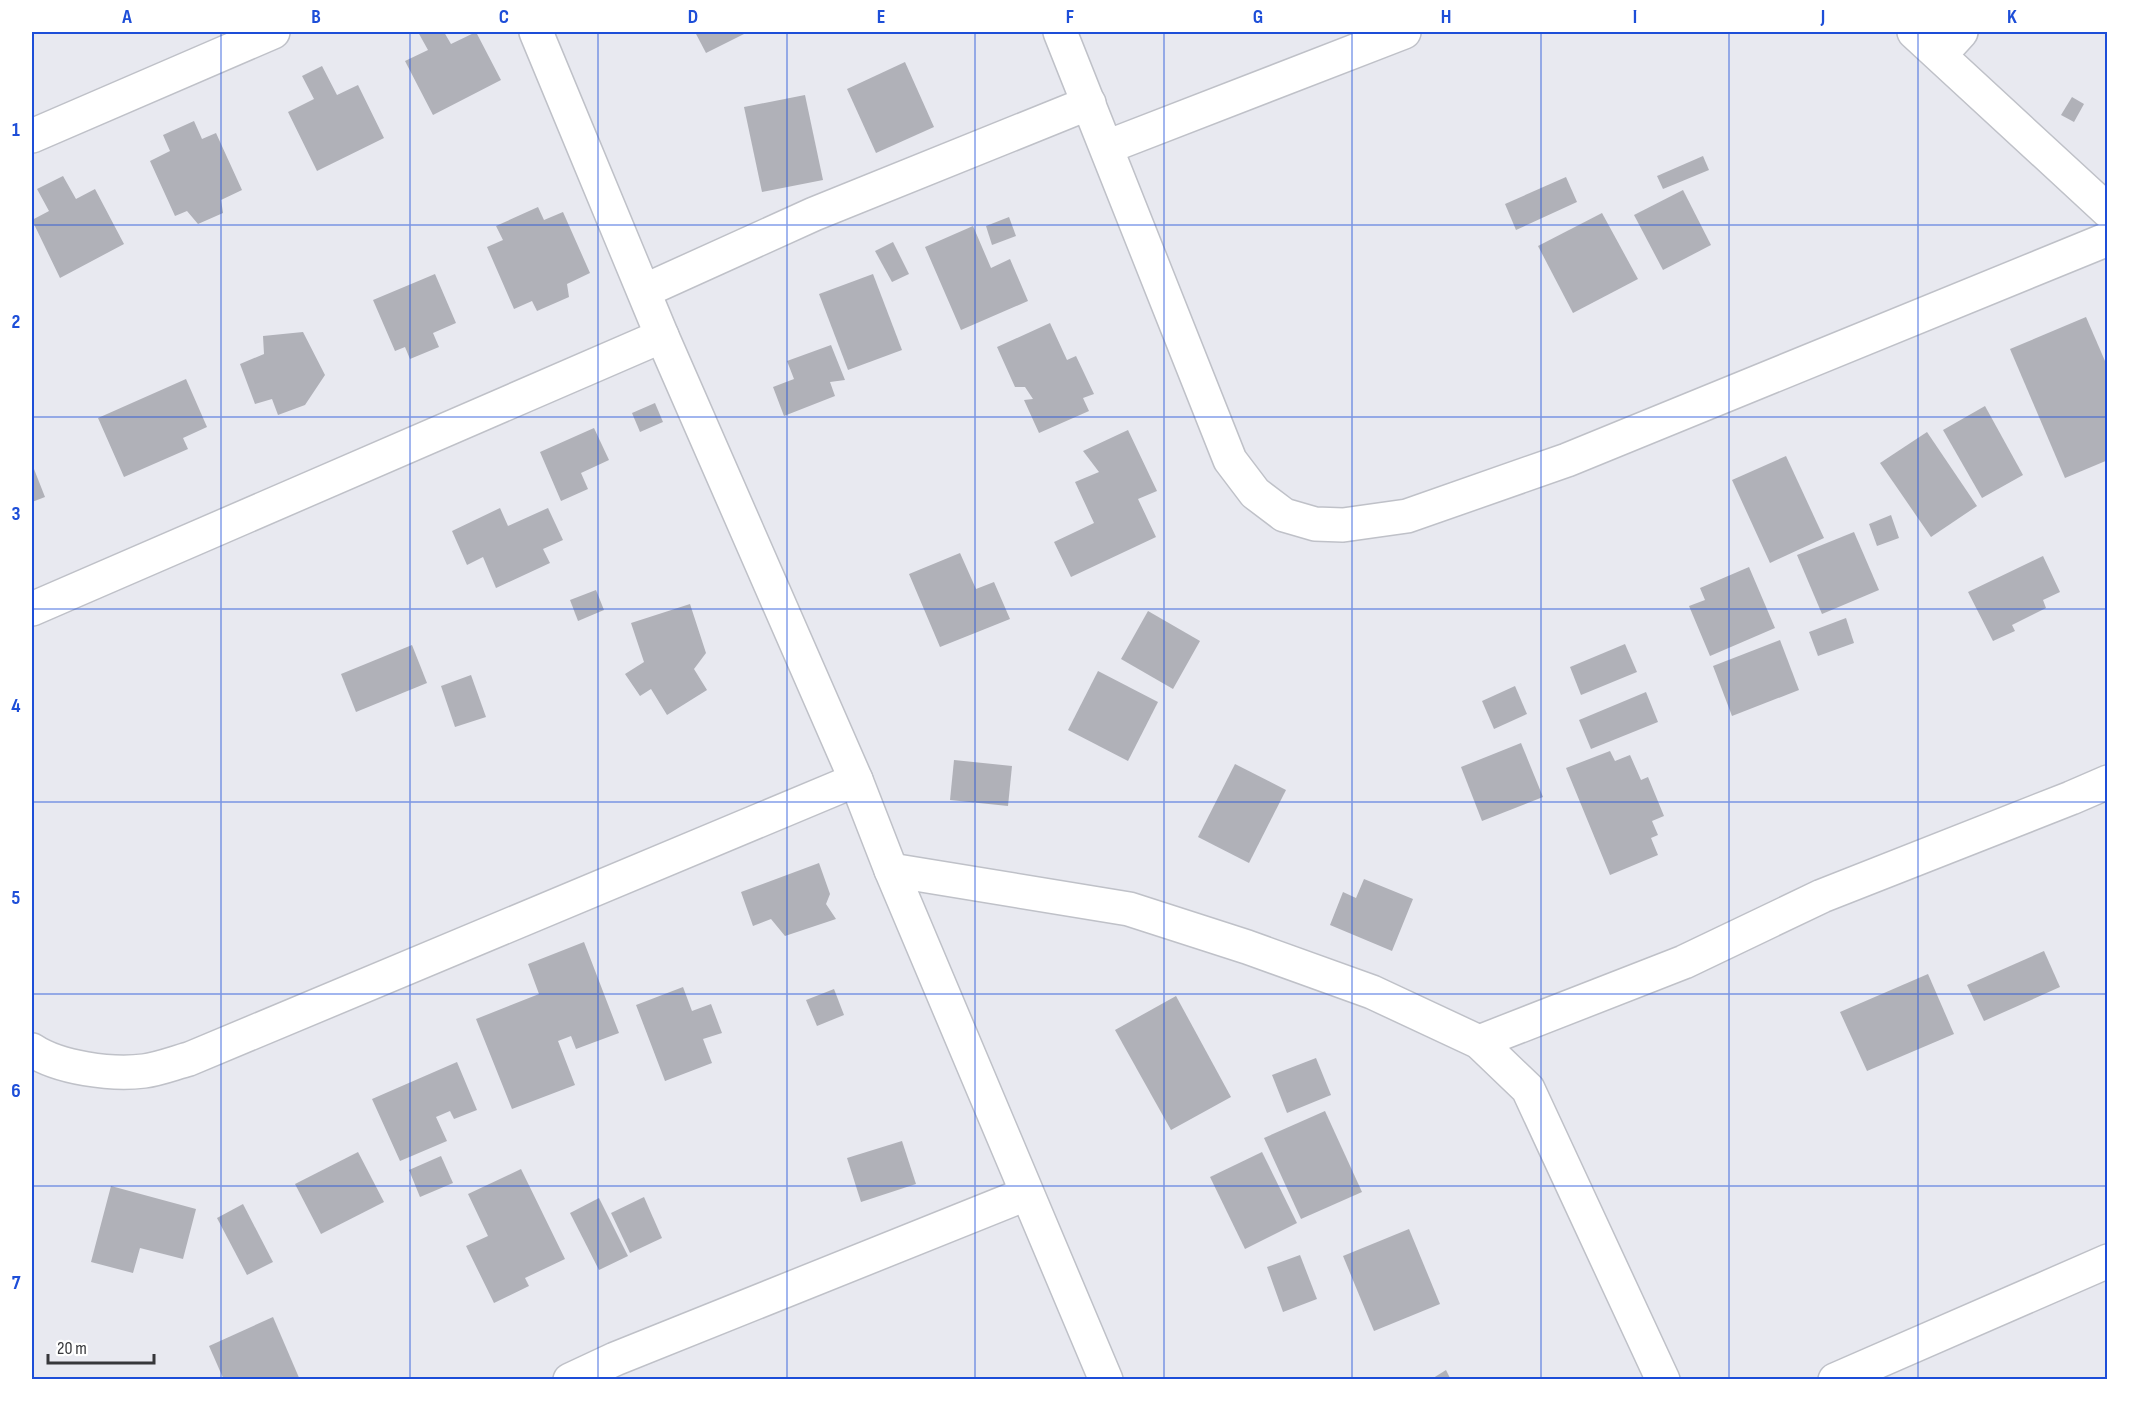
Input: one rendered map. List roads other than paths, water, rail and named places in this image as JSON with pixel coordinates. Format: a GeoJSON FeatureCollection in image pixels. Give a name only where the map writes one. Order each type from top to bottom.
{"type":"FeatureCollection","features":[{"type":"Feature","properties":{"kind":"street"},"geometry":{"type":"LineString","coordinates":[[32,136],[273,32]]}},
{"type":"Feature","properties":{"kind":"street"},"geometry":{"type":"LineString","coordinates":[[536,32],[662,336],[856,780],[891,870],[1106,1380]]}},
{"type":"Feature","properties":{"kind":"street"},"geometry":{"type":"LineString","coordinates":[[1060,32],[1230,460],[1255,493],[1284,515],[1315,524],[1343,525],[1407,516],[1567,460],[2108,239]]}},
{"type":"Feature","properties":{"kind":"street"},"geometry":{"type":"LineString","coordinates":[[1107,147],[1404,32]]}},
{"type":"Feature","properties":{"kind":"street"},"geometry":{"type":"LineString","coordinates":[[1914,32],[1950,43],[2108,211]]}},
{"type":"Feature","properties":{"kind":"street"},"geometry":{"type":"LineString","coordinates":[[644,291],[814,214],[1089,103]]}},
{"type":"Feature","properties":{"kind":"street"},"geometry":{"type":"LineString","coordinates":[[32,609],[662,336]]}},
{"type":"Feature","properties":{"kind":"street"},"geometry":{"type":"LineString","coordinates":[[32,1050],[45,1059],[91,1070],[144,1071],[189,1059],[856,780]]}},
{"type":"Feature","properties":{"kind":"street"},"geometry":{"type":"LineString","coordinates":[[1479,1042],[1684,962],[1822,896],[2108,782]]}},
{"type":"Feature","properties":{"kind":"street"},"geometry":{"type":"LineString","coordinates":[[891,870],[1129,909],[1247,946],[1372,992],[1479,1042],[1528,1089],[1663,1380]]}},
{"type":"Feature","properties":{"kind":"street"},"geometry":{"type":"LineString","coordinates":[[570,1380],[615,1359],[1026,1194]]}},
{"type":"Feature","properties":{"kind":"street"},"geometry":{"type":"LineString","coordinates":[[1835,1380],[2108,1261]]}}]}
